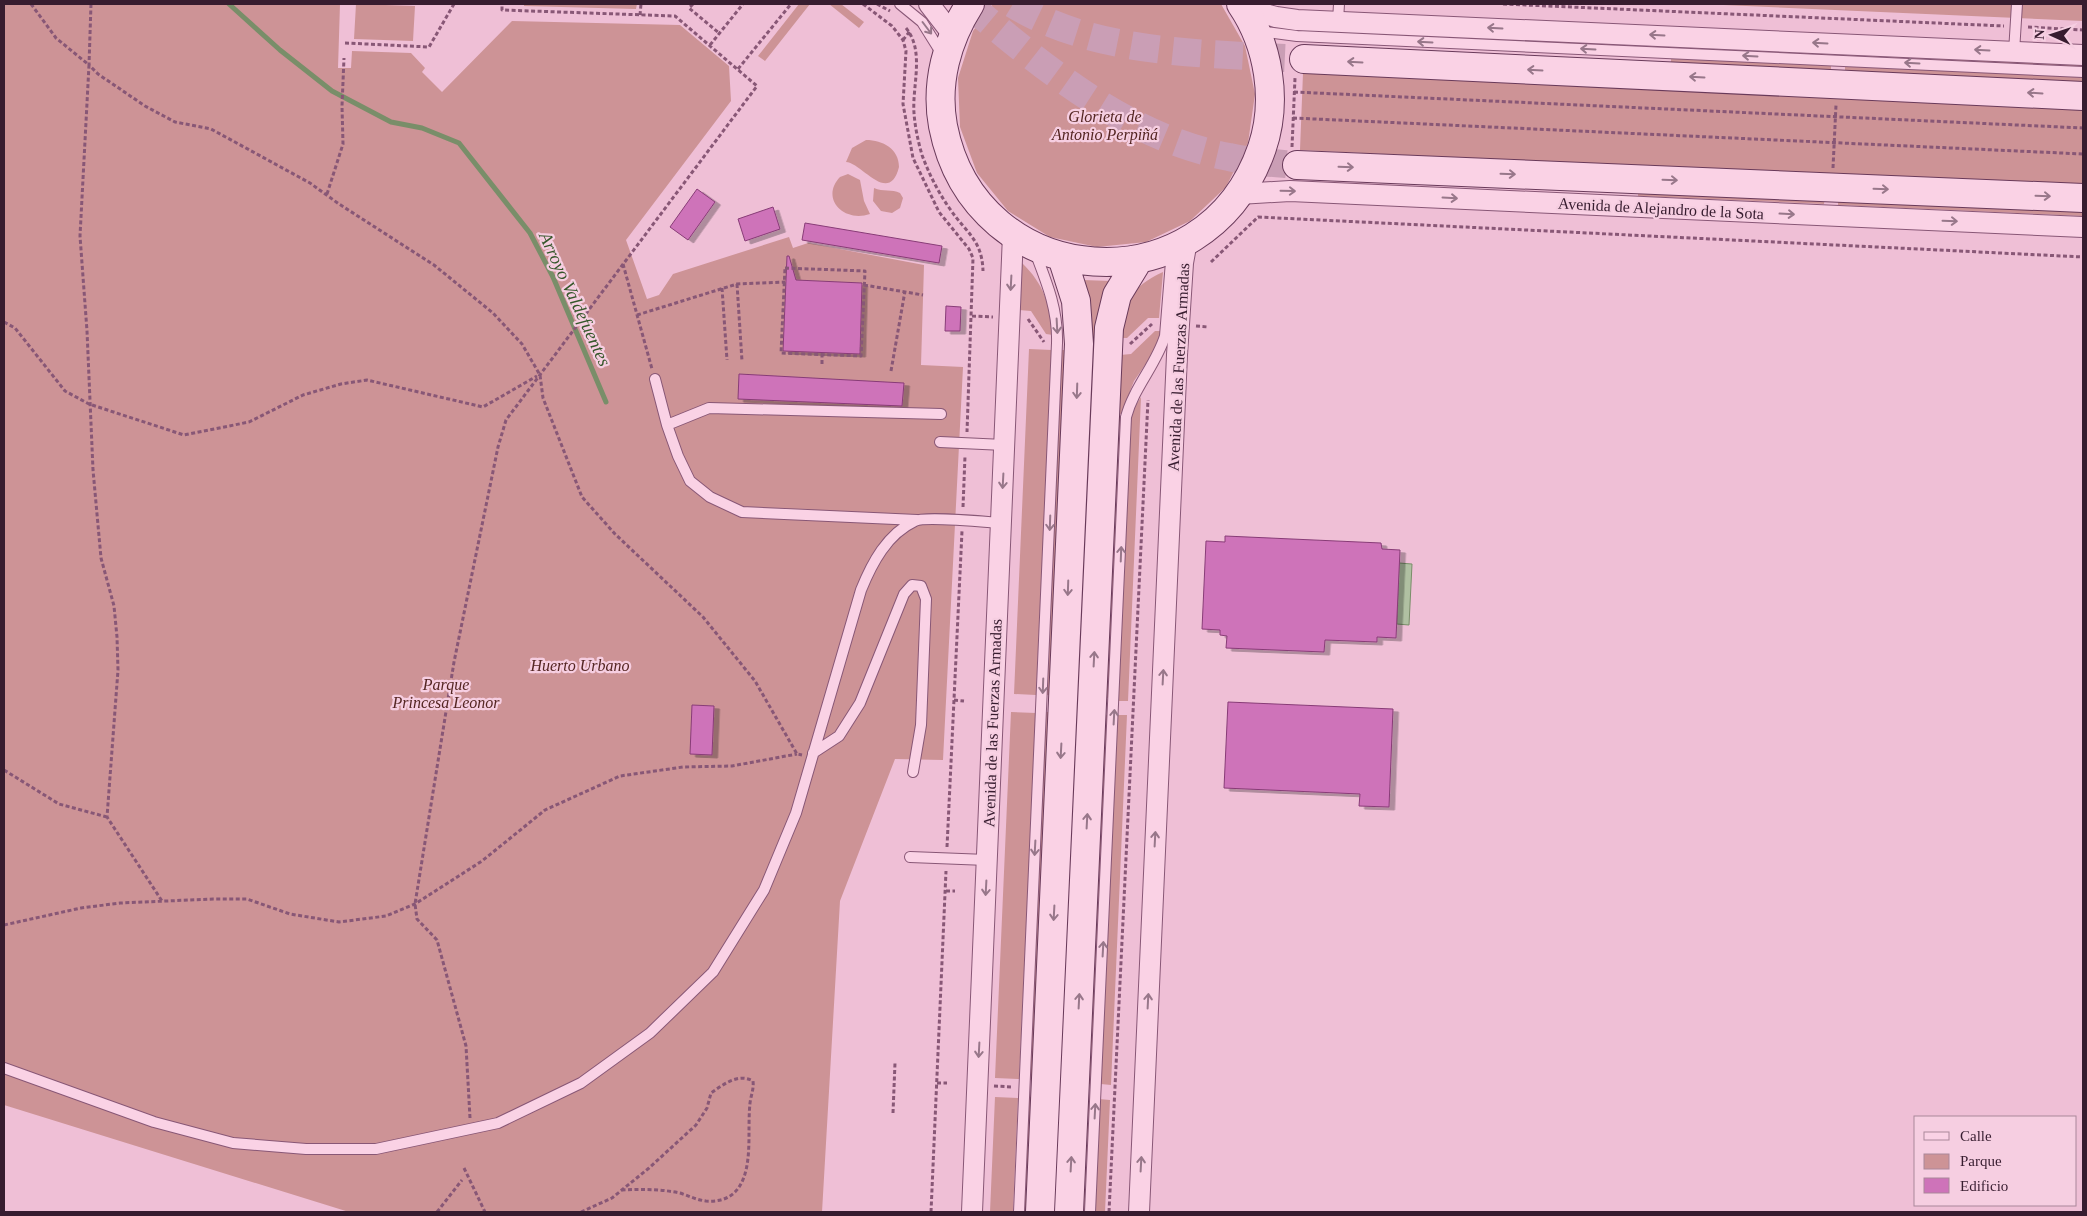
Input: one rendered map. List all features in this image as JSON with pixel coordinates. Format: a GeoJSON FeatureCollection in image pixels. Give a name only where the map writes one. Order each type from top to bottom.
{"type":"FeatureCollection","features":[{"type":"Feature","properties":{"kind":"street"},"geometry":{"type":"LineString","coordinates":[[929,4],[949,47]]}},
{"type":"Feature","properties":{"kind":"street"},"geometry":{"type":"LineString","coordinates":[[970,4],[949,47],[942,80],[942,117],[946,140],[955,165],[977,201],[996,222],[1023,240],[1062,257],[1100,263],[1139,260],[1179,245],[1221,216],[1239,194],[1258,161],[1268,124],[1269,86],[1267,67],[1246,14],[1286,19],[1338,12],[2083,55]]}},
{"type":"Feature","properties":{"kind":"street"},"geometry":{"type":"LineString","coordinates":[[1299,66],[2083,96]]}},
{"type":"Feature","properties":{"kind":"street","name":"Avenida de Alejandro de la Sota"},"geometry":{"type":"LineString","coordinates":[[1294,156],[2083,198]]}},
{"type":"Feature","properties":{"kind":"street","name":"Avenida de Alejandro de la Sota"},"geometry":{"type":"LineString","coordinates":[[1239,194],[1290,191],[2083,227]]}},
{"type":"Feature","properties":{"kind":"street","name":"Avenida de las Fuerzas Armadas"},"geometry":{"type":"LineString","coordinates":[[972,1212],[1004,444],[1023,240]]}},
{"type":"Feature","properties":{"kind":"street","name":"Avenida de las Fuerzas Armadas"},"geometry":{"type":"LineString","coordinates":[[1139,1212],[1183,263],[1179,245]]}},
{"type":"Feature","properties":{"kind":"street"},"geometry":{"type":"LineString","coordinates":[[1040,1212],[1079,344],[1076,301],[1062,257]]}},
{"type":"Feature","properties":{"kind":"street"},"geometry":{"type":"LineString","coordinates":[[1069,1212],[1109,328],[1118,295],[1139,260]]}},
{"type":"Feature","properties":{"kind":"lane"},"geometry":{"type":"LineString","coordinates":[[900,4],[949,47]]}},
{"type":"Feature","properties":{"kind":"lane"},"geometry":{"type":"LineString","coordinates":[[2014,52],[2017,4]]}},
{"type":"Feature","properties":{"kind":"lane"},"geometry":{"type":"LineString","coordinates":[[1246,14],[1306,36],[2083,72]]}},
{"type":"Feature","properties":{"kind":"lane"},"geometry":{"type":"LineString","coordinates":[[1019,1212],[1058,337],[1053,302],[1023,240]]}},
{"type":"Feature","properties":{"kind":"lane","name":"Avenida de las Fuerzas Armadas"},"geometry":{"type":"LineString","coordinates":[[1090,1212],[1126,417],[1131,399],[1161,349],[1165,336],[1179,245]]}},
{"type":"Feature","properties":{"kind":"lane"},"geometry":{"type":"LineString","coordinates":[[655,379],[678,456],[690,481],[710,497],[742,512],[1001,523]]}},
{"type":"Feature","properties":{"kind":"lane"},"geometry":{"type":"LineString","coordinates":[[668,425],[709,408],[941,414]]}},
{"type":"Feature","properties":{"kind":"lane"},"geometry":{"type":"LineString","coordinates":[[940,442],[1004,444]]}},
{"type":"Feature","properties":{"kind":"lane"},"geometry":{"type":"LineString","coordinates":[[4,1068],[154,1122],[233,1143],[306,1149],[376,1149],[498,1123],[582,1084],[650,1033],[712,972],[764,890],[796,813],[861,590],[874,560],[896,534],[917,520]]}},
{"type":"Feature","properties":{"kind":"lane"},"geometry":{"type":"LineString","coordinates":[[813,753],[839,736],[860,702],[904,594],[912,585],[921,586],[926,600],[922,725],[913,772]]}},
{"type":"Feature","properties":{"kind":"lane"},"geometry":{"type":"LineString","coordinates":[[910,857],[987,860]]}},
{"type":"Feature","properties":{"kind":"path"},"geometry":{"type":"LineString","coordinates":[[31,4],[56,38],[98,74],[145,106],[175,122],[211,129],[327,194],[339,204],[434,265],[493,313],[522,344],[540,375],[543,398],[582,497],[616,534],[703,617],[756,681],[797,754]]}},
{"type":"Feature","properties":{"kind":"path"},"geometry":{"type":"LineString","coordinates":[[91,4],[80,236],[87,331],[89,404],[101,558],[114,606],[117,637],[118,670],[107,817],[162,901]]}},
{"type":"Feature","properties":{"kind":"path"},"geometry":{"type":"LineString","coordinates":[[345,43],[429,46],[454,4]]}},
{"type":"Feature","properties":{"kind":"path"},"geometry":{"type":"LineString","coordinates":[[471,1129],[466,1046],[437,940],[417,919],[415,904],[454,662],[498,447],[506,420],[757,86],[675,16],[502,10],[502,4]]}},
{"type":"Feature","properties":{"kind":"path"},"geometry":{"type":"LineString","coordinates":[[640,15],[642,4]]}},
{"type":"Feature","properties":{"kind":"path"},"geometry":{"type":"LineString","coordinates":[[693,4],[689,8],[719,33]]}},
{"type":"Feature","properties":{"kind":"path"},"geometry":{"type":"LineString","coordinates":[[710,45],[743,4]]}},
{"type":"Feature","properties":{"kind":"path"},"geometry":{"type":"LineString","coordinates":[[738,69],[791,4]]}},
{"type":"Feature","properties":{"kind":"path"},"geometry":{"type":"LineString","coordinates":[[864,4],[892,26],[903,40],[906,51],[903,104],[912,158],[939,212],[969,249],[973,258],[972,316],[931,1212]]}},
{"type":"Feature","properties":{"kind":"path"},"geometry":{"type":"LineString","coordinates":[[877,4],[895,14]]}},
{"type":"Feature","properties":{"kind":"path"},"geometry":{"type":"LineString","coordinates":[[1503,4],[2083,30]]}},
{"type":"Feature","properties":{"kind":"path"},"geometry":{"type":"LineString","coordinates":[[903,40],[915,25]]}},
{"type":"Feature","properties":{"kind":"path"},"geometry":{"type":"LineString","coordinates":[[327,194],[344,144],[342,106],[344,58]]}},
{"type":"Feature","properties":{"kind":"path"},"geometry":{"type":"LineString","coordinates":[[1294,156],[1294,92],[1299,66]]}},
{"type":"Feature","properties":{"kind":"path"},"geometry":{"type":"LineString","coordinates":[[1294,92],[2083,128]]}},
{"type":"Feature","properties":{"kind":"path"},"geometry":{"type":"LineString","coordinates":[[1833,173],[1836,102]]}},
{"type":"Feature","properties":{"kind":"path"},"geometry":{"type":"LineString","coordinates":[[1293,118],[2083,154]]}},
{"type":"Feature","properties":{"kind":"path"},"geometry":{"type":"LineString","coordinates":[[1211,262],[1258,217],[2083,257]]}},
{"type":"Feature","properties":{"kind":"path"},"geometry":{"type":"LineString","coordinates":[[623,264],[655,379]]}},
{"type":"Feature","properties":{"kind":"path"},"geometry":{"type":"LineString","coordinates":[[785,268],[865,272],[864,285],[861,356],[782,352],[785,268]]}},
{"type":"Feature","properties":{"kind":"path"},"geometry":{"type":"LineString","coordinates":[[637,315],[737,284],[785,282]]}},
{"type":"Feature","properties":{"kind":"path"},"geometry":{"type":"LineString","coordinates":[[737,284],[742,361]]}},
{"type":"Feature","properties":{"kind":"path"},"geometry":{"type":"LineString","coordinates":[[864,285],[923,295]]}},
{"type":"Feature","properties":{"kind":"path"},"geometry":{"type":"LineString","coordinates":[[722,288],[727,360]]}},
{"type":"Feature","properties":{"kind":"path"},"geometry":{"type":"LineString","coordinates":[[891,372],[905,291]]}},
{"type":"Feature","properties":{"kind":"path"},"geometry":{"type":"LineString","coordinates":[[972,316],[1002,318]]}},
{"type":"Feature","properties":{"kind":"path"},"geometry":{"type":"LineString","coordinates":[[1019,318],[1028,318],[1044,342],[1052,343]]}},
{"type":"Feature","properties":{"kind":"path"},"geometry":{"type":"LineString","coordinates":[[4,322],[15,328],[65,391],[89,404],[184,435],[249,422],[303,395],[340,384],[367,380],[483,407],[540,375]]}},
{"type":"Feature","properties":{"kind":"path"},"geometry":{"type":"LineString","coordinates":[[1128,346],[1152,324]]}},
{"type":"Feature","properties":{"kind":"path"},"geometry":{"type":"LineString","coordinates":[[822,354],[822,364]]}},
{"type":"Feature","properties":{"kind":"path"},"geometry":{"type":"LineString","coordinates":[[1109,1212],[1148,394]]}},
{"type":"Feature","properties":{"kind":"path"},"geometry":{"type":"LineString","coordinates":[[954,700],[964,701]]}},
{"type":"Feature","properties":{"kind":"path"},"geometry":{"type":"LineString","coordinates":[[4,925],[81,908],[162,901],[248,898],[290,914],[339,922],[386,916],[415,904],[482,861],[545,810],[620,776],[683,767],[732,766],[797,754],[813,753]]}},
{"type":"Feature","properties":{"kind":"path"},"geometry":{"type":"LineString","coordinates":[[4,770],[59,804],[107,817]]}},
{"type":"Feature","properties":{"kind":"path"},"geometry":{"type":"LineString","coordinates":[[945,890],[955,891]]}},
{"type":"Feature","properties":{"kind":"path"},"geometry":{"type":"LineString","coordinates":[[893,1113],[895,1063]]}},
{"type":"Feature","properties":{"kind":"path"},"geometry":{"type":"LineString","coordinates":[[581,1212],[612,1198],[696,1125],[706,1108],[711,1093],[737,1079],[746,1077],[754,1080],[754,1089],[750,1101],[748,1167],[742,1182],[733,1194],[722,1200],[706,1201],[679,1193],[642,1188],[622,1190]]}},
{"type":"Feature","properties":{"kind":"path"},"geometry":{"type":"LineString","coordinates":[[937,1083],[946,1083]]}},
{"type":"Feature","properties":{"kind":"path"},"geometry":{"type":"LineString","coordinates":[[992,1086],[1018,1087]]}},
{"type":"Feature","properties":{"kind":"path"},"geometry":{"type":"LineString","coordinates":[[464,1168],[485,1212]]}},
{"type":"Feature","properties":{"kind":"path"},"geometry":{"type":"LineString","coordinates":[[437,1212],[462,1180]]}},
{"type":"Feature","properties":{"kind":"green space","name":"Parque Princesa Leonor"},"geometry":{"type":"Polygon","coordinates":[[[4,4],[340,4],[338,68],[351,68],[352,51],[411,53],[425,68],[422,72],[442,92],[512,21],[680,25],[729,66],[731,101],[626,240],[647,299],[659,295],[673,274],[789,237],[793,248],[808,243],[924,265],[921,365],[963,367],[943,760],[895,759],[840,901],[822,1212],[349,1212],[4,1105],[4,4]]]}},
{"type":"Feature","properties":{"kind":"green space"},"geometry":{"type":"Polygon","coordinates":[[[356,4],[415,6],[413,41],[354,39],[356,4]]]}},
{"type":"Feature","properties":{"kind":"green space"},"geometry":{"type":"Polygon","coordinates":[[[524,4],[637,4],[636,9],[524,6],[524,4]]]}},
{"type":"Feature","properties":{"kind":"green space"},"geometry":{"type":"Polygon","coordinates":[[[799,4],[810,4],[765,61],[758,56],[799,4]]]}},
{"type":"Feature","properties":{"kind":"green space"},"geometry":{"type":"Polygon","coordinates":[[[829,4],[841,4],[864,22],[859,28],[829,4]]]}},
{"type":"Feature","properties":{"kind":"green space","name":"Glorieta de Antonio Perpiñá"},"geometry":{"type":"Polygon","coordinates":[[[993,4],[1221,4],[1245,46],[1255,94],[1248,143],[1226,187],[1190,221],[1146,242],[1097,247],[1050,237],[1008,211],[977,173],[960,127],[958,78],[973,31],[993,4]]]}},
{"type":"Feature","properties":{"kind":"green space"},"geometry":{"type":"Polygon","coordinates":[[[1701,4],[2083,4],[2083,21],[1701,4]]]}},
{"type":"Feature","properties":{"kind":"green space"},"geometry":{"type":"Polygon","coordinates":[[[1319,29],[1832,51],[1832,54],[1319,32],[1319,29]]]}},
{"type":"Feature","properties":{"kind":"green space"},"geometry":{"type":"Polygon","coordinates":[[[1846,51],[2083,63],[2083,67],[1845,55],[1846,51]]]}},
{"type":"Feature","properties":{"kind":"green space"},"geometry":{"type":"Polygon","coordinates":[[[1671,58],[1831,66],[1831,75],[1671,68],[1671,58]]]}},
{"type":"Feature","properties":{"kind":"green space"},"geometry":{"type":"Polygon","coordinates":[[[1845,66],[2083,77],[2083,87],[1845,76],[1845,66]]]}},
{"type":"Feature","properties":{"kind":"green space"},"geometry":{"type":"Polygon","coordinates":[[[1303,73],[2083,106],[2083,187],[1300,150],[1303,73]]]}},
{"type":"Feature","properties":{"kind":"green space"},"geometry":{"type":"Polygon","coordinates":[[[866,140],[884,144],[896,155],[899,167],[895,178],[889,183],[875,180],[846,162],[852,148],[866,140]]]}},
{"type":"Feature","properties":{"kind":"green space"},"geometry":{"type":"Polygon","coordinates":[[[848,174],[860,180],[864,201],[870,214],[851,215],[837,207],[832,193],[834,185],[840,177],[848,174]]]}},
{"type":"Feature","properties":{"kind":"green space"},"geometry":{"type":"Polygon","coordinates":[[[874,188],[900,193],[903,198],[900,208],[892,213],[881,211],[873,201],[874,188]]]}},
{"type":"Feature","properties":{"kind":"green space"},"geometry":{"type":"Polygon","coordinates":[[[1638,191],[1825,195],[1824,204],[1638,196],[1638,191]]]}},
{"type":"Feature","properties":{"kind":"green space"},"geometry":{"type":"Polygon","coordinates":[[[1838,195],[2083,207],[2083,216],[1838,205],[1838,195]]]}},
{"type":"Feature","properties":{"kind":"green space"},"geometry":{"type":"Polygon","coordinates":[[[1022,263],[1036,279],[1045,296],[1053,335],[1046,334],[1031,311],[1019,310],[1022,263]]]}},
{"type":"Feature","properties":{"kind":"green space"},"geometry":{"type":"Polygon","coordinates":[[[1163,272],[1159,318],[1148,318],[1127,338],[1119,338],[1123,315],[1130,298],[1143,284],[1163,272]]]}},
{"type":"Feature","properties":{"kind":"green space"},"geometry":{"type":"Polygon","coordinates":[[[1082,280],[1111,281],[1097,315],[1095,338],[1090,338],[1082,280]]]}},
{"type":"Feature","properties":{"kind":"green space"},"geometry":{"type":"Polygon","coordinates":[[[1155,331],[1161,331],[1154,352],[1134,381],[1121,414],[1117,413],[1120,355],[1131,354],[1155,331]]]}},
{"type":"Feature","properties":{"kind":"green space"},"geometry":{"type":"Polygon","coordinates":[[[1029,349],[1052,350],[1036,695],[1014,694],[1029,349]]]}},
{"type":"Feature","properties":{"kind":"green space"},"geometry":{"type":"Polygon","coordinates":[[[1061,350],[1066,350],[1051,695],[1046,695],[1061,350]]]}},
{"type":"Feature","properties":{"kind":"green space"},"geometry":{"type":"Polygon","coordinates":[[[1089,351],[1096,352],[1081,697],[1074,697],[1089,351]]]}},
{"type":"Feature","properties":{"kind":"green space"},"geometry":{"type":"Polygon","coordinates":[[[1141,397],[1128,701],[1118,701],[1130,415],[1141,397]]]}},
{"type":"Feature","properties":{"kind":"green space"},"geometry":{"type":"Polygon","coordinates":[[[1117,415],[1120,415],[1108,698],[1104,698],[1117,415]]]}},
{"type":"Feature","properties":{"kind":"green space"},"geometry":{"type":"Polygon","coordinates":[[[1011,712],[1036,713],[1019,1079],[995,1078],[1011,712]]]}},
{"type":"Feature","properties":{"kind":"green space"},"geometry":{"type":"Polygon","coordinates":[[[1045,712],[1050,712],[1033,1080],[1029,1080],[1045,712]]]}},
{"type":"Feature","properties":{"kind":"green space"},"geometry":{"type":"Polygon","coordinates":[[[1072,713],[1080,713],[1064,1082],[1056,1082],[1072,713]]]}},
{"type":"Feature","properties":{"kind":"green space"},"geometry":{"type":"Polygon","coordinates":[[[1103,714],[1107,715],[1090,1084],[1087,1084],[1103,714]]]}},
{"type":"Feature","properties":{"kind":"green space"},"geometry":{"type":"Polygon","coordinates":[[[1117,715],[1127,715],[1111,1085],[1101,1084],[1117,715]]]}},
{"type":"Feature","properties":{"kind":"green space"},"geometry":{"type":"Polygon","coordinates":[[[995,1097],[1018,1098],[1013,1212],[990,1212],[995,1097]]]}},
{"type":"Feature","properties":{"kind":"green space"},"geometry":{"type":"Polygon","coordinates":[[[1028,1097],[1032,1097],[1026,1212],[1023,1212],[1028,1097]]]}},
{"type":"Feature","properties":{"kind":"green space"},"geometry":{"type":"Polygon","coordinates":[[[1057,1097],[1061,1098],[1056,1212],[1051,1212],[1057,1097]]]}},
{"type":"Feature","properties":{"kind":"green space"},"geometry":{"type":"Polygon","coordinates":[[[1099,1099],[1110,1100],[1105,1212],[1095,1212],[1099,1099]]]}},
{"type":"Feature","properties":{"kind":"green space"},"geometry":{"type":"Polygon","coordinates":[[[1085,1100],[1089,1100],[1084,1212],[1080,1212],[1085,1100]]]}},
{"type":"Feature","properties":{"kind":"shaded area"},"geometry":{"type":"Polygon","coordinates":[[[1399,563],[1412,564],[1409,625],[1397,624],[1399,563]]]}},
{"type":"Feature","properties":{"kind":"building"},"geometry":{"type":"Polygon","coordinates":[[[697,189],[715,202],[688,240],[670,227],[697,189]]]}},
{"type":"Feature","properties":{"kind":"building"},"geometry":{"type":"Polygon","coordinates":[[[773,207],[780,229],[745,241],[738,219],[773,207]]]}},
{"type":"Feature","properties":{"kind":"building"},"geometry":{"type":"Polygon","coordinates":[[[805,223],[942,246],[939,263],[802,240],[805,223]]]}},
{"type":"Feature","properties":{"kind":"building"},"geometry":{"type":"Polygon","coordinates":[[[787,256],[789,256],[796,280],[862,283],[860,354],[783,351],[787,256]]]}},
{"type":"Feature","properties":{"kind":"building"},"geometry":{"type":"Polygon","coordinates":[[[946,306],[961,307],[960,331],[945,331],[946,306]]]}},
{"type":"Feature","properties":{"kind":"building"},"geometry":{"type":"Polygon","coordinates":[[[739,374],[904,383],[902,406],[738,399],[739,374]]]}},
{"type":"Feature","properties":{"kind":"building"},"geometry":{"type":"Polygon","coordinates":[[[1225,536],[1381,543],[1382,549],[1400,550],[1396,638],[1377,637],[1377,642],[1325,640],[1324,652],[1226,648],[1227,636],[1220,635],[1220,630],[1202,629],[1206,541],[1225,542],[1225,536]]]}},
{"type":"Feature","properties":{"kind":"building"},"geometry":{"type":"Polygon","coordinates":[[[1228,702],[1393,709],[1389,807],[1359,806],[1360,794],[1224,788],[1228,702]]]}},
{"type":"Feature","properties":{"kind":"building"},"geometry":{"type":"Polygon","coordinates":[[[692,705],[714,706],[712,755],[690,754],[692,705]]]}},
{"type":"Feature","properties":{"kind":"waterway","name":"Arroyo Valdefuentes"},"geometry":{"type":"LineString","coordinates":[[229,4],[280,50],[332,91],[391,122],[422,128],[459,143],[530,233],[553,277],[606,402]]}},
{"type":"Feature","properties":{"kind":"tunnel"},"geometry":{"type":"LineString","coordinates":[[968,4],[1057,76],[1122,117],[1156,134],[1192,148],[1229,157],[1297,165]]}},
{"type":"Feature","properties":{"kind":"tunnel"},"geometry":{"type":"LineString","coordinates":[[1013,4],[1046,21],[1081,34],[1117,43],[1191,53],[1304,59]]}},
{"type":"Feature","properties":{"kind":"park label","name":"Huerto Urbano"},"geometry":{"type":"Point","coordinates":[580,665]}}]}
